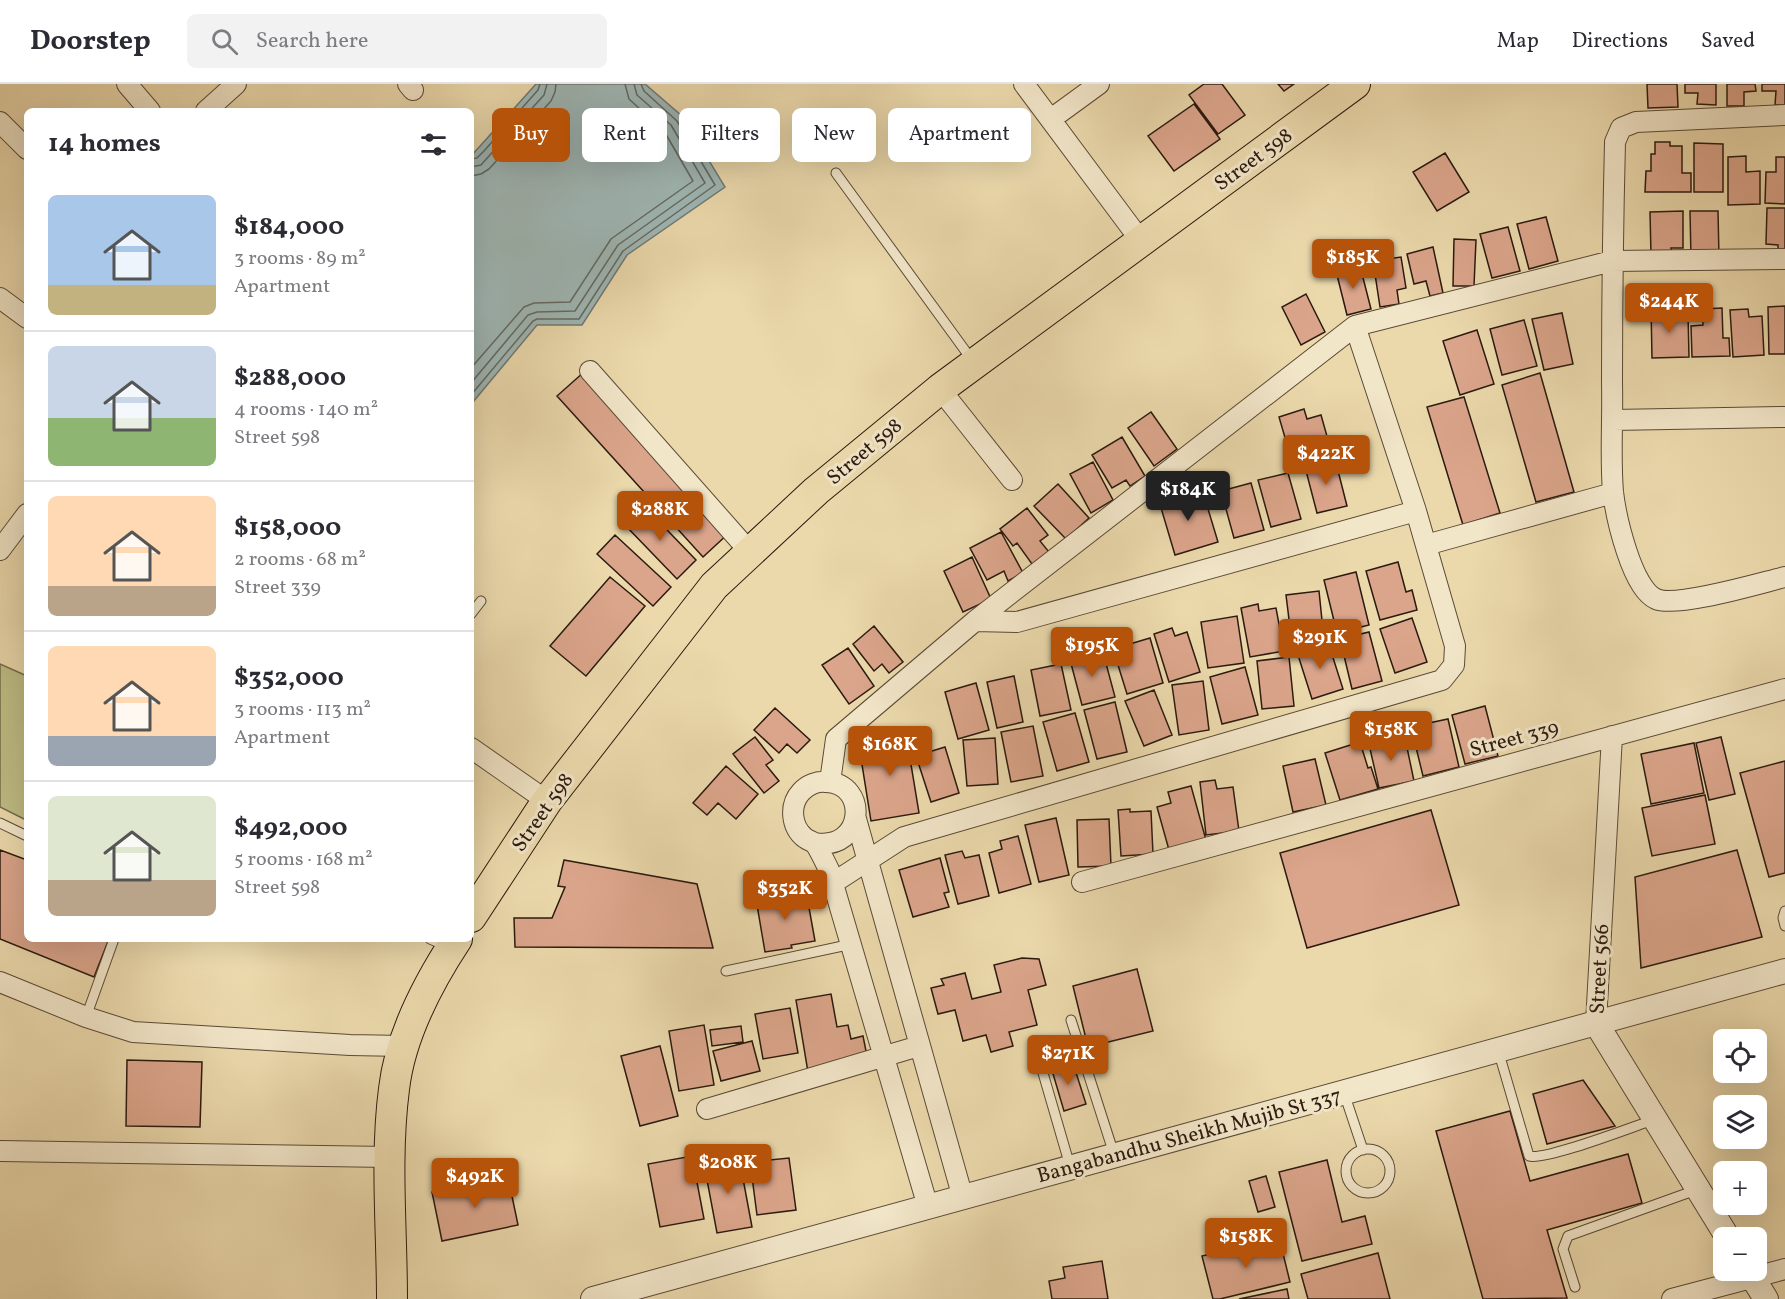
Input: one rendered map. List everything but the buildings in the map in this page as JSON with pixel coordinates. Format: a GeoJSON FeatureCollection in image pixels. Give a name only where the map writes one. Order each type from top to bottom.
{"type":"FeatureCollection","features":[{"type":"Feature","properties":{"kind":"main road","name":"Street 598"},"geometry":{"type":"LineString","coordinates":[[474,912],[547,801],[714,586],[750,552],[816,491],[940,388],[1355,84]]}},
{"type":"Feature","properties":{"kind":"main road"},"geometry":{"type":"LineString","coordinates":[[392,1299],[390,1157],[394,1089],[404,1046],[446,942]]}},
{"type":"Feature","properties":{"kind":"street"},"geometry":{"type":"LineString","coordinates":[[127,84],[147,108]]}},
{"type":"Feature","properties":{"kind":"street"},"geometry":{"type":"LineString","coordinates":[[209,108],[236,84]]}},
{"type":"Feature","properties":{"kind":"street"},"geometry":{"type":"LineString","coordinates":[[1024,84],[1141,241]]}},
{"type":"Feature","properties":{"kind":"street"},"geometry":{"type":"LineString","coordinates":[[1051,118],[1099,84]]}},
{"type":"Feature","properties":{"kind":"street"},"geometry":{"type":"LineString","coordinates":[[1785,115],[1636,122],[1621,128],[1615,142],[1612,261],[1613,493],[1623,541],[1645,591],[1656,599],[1669,602],[1714,595],[1785,577]]}},
{"type":"Feature","properties":{"kind":"street"},"geometry":{"type":"LineString","coordinates":[[0,122],[24,146]]}},
{"type":"Feature","properties":{"kind":"street"},"geometry":{"type":"LineString","coordinates":[[830,782],[836,740],[975,621],[1355,326],[1612,261],[1785,259]]}},
{"type":"Feature","properties":{"kind":"street"},"geometry":{"type":"LineString","coordinates":[[0,298],[24,316]]}},
{"type":"Feature","properties":{"kind":"street"},"geometry":{"type":"LineString","coordinates":[[833,883],[904,837],[1442,680],[1454,664],[1455,646],[1416,511],[1355,326]]}},
{"type":"Feature","properties":{"kind":"street"},"geometry":{"type":"LineString","coordinates":[[590,371],[750,552]]}},
{"type":"Feature","properties":{"kind":"street"},"geometry":{"type":"LineString","coordinates":[[940,388],[1012,480]]}},
{"type":"Feature","properties":{"kind":"street"},"geometry":{"type":"LineString","coordinates":[[1612,420],[1785,417]]}},
{"type":"Feature","properties":{"kind":"street"},"geometry":{"type":"LineString","coordinates":[[1426,545],[1613,493]]}},
{"type":"Feature","properties":{"kind":"street"},"geometry":{"type":"LineString","coordinates":[[975,621],[1017,622],[1416,511]]}},
{"type":"Feature","properties":{"kind":"street"},"geometry":{"type":"LineString","coordinates":[[0,550],[24,518]]}},
{"type":"Feature","properties":{"kind":"street","name":"Street 339"},"geometry":{"type":"LineString","coordinates":[[1082,882],[1785,689]]}},
{"type":"Feature","properties":{"kind":"street","name":"Street 566"},"geometry":{"type":"LineString","coordinates":[[1612,736],[1596,1023],[1721,1227]]}},
{"type":"Feature","properties":{"kind":"street"},"geometry":{"type":"LineString","coordinates":[[474,750],[547,801]]}},
{"type":"Feature","properties":{"kind":"street"},"geometry":{"type":"LineString","coordinates":[[856,819],[848,835],[841,840],[833,843],[815,843],[798,830],[793,810],[801,791],[820,782],[840,785],[854,800],[856,819],[867,862],[963,1198]]}},
{"type":"Feature","properties":{"kind":"street"},"geometry":{"type":"LineString","coordinates":[[815,843],[829,870],[852,944],[928,1207]]}},
{"type":"Feature","properties":{"kind":"street","name":"Bangabandhu Sheikh Mujib St 337"},"geometry":{"type":"LineString","coordinates":[[593,1299],[1785,971]]}},
{"type":"Feature","properties":{"kind":"street"},"geometry":{"type":"LineString","coordinates":[[0,982],[86,1017],[133,1032],[404,1046]]}},
{"type":"Feature","properties":{"kind":"street"},"geometry":{"type":"LineString","coordinates":[[707,1109],[919,1046]]}},
{"type":"Feature","properties":{"kind":"street"},"geometry":{"type":"LineString","coordinates":[[0,1151],[390,1157]]}},
{"type":"Feature","properties":{"kind":"street"},"geometry":{"type":"LineString","coordinates":[[1767,1272],[1785,1269]]}},
{"type":"Feature","properties":{"kind":"street"},"geometry":{"type":"LineString","coordinates":[[1672,1299],[1729,1281]]}},
{"type":"Feature","properties":{"kind":"street"},"geometry":{"type":"LineString","coordinates":[[1755,1281],[1766,1299]]}},
{"type":"Feature","properties":{"kind":"lane"},"geometry":{"type":"LineString","coordinates":[[836,172],[974,363]]}},
{"type":"Feature","properties":{"kind":"lane"},"geometry":{"type":"LineString","coordinates":[[474,610],[481,601]]}},
{"type":"Feature","properties":{"kind":"lane"},"geometry":{"type":"LineString","coordinates":[[0,823],[24,835]]}},
{"type":"Feature","properties":{"kind":"lane"},"geometry":{"type":"LineString","coordinates":[[1785,911],[1783,918],[1785,926]]}},
{"type":"Feature","properties":{"kind":"lane"},"geometry":{"type":"LineString","coordinates":[[86,1017],[113,942]]}},
{"type":"Feature","properties":{"kind":"lane"},"geometry":{"type":"LineString","coordinates":[[726,971],[852,944]]}},
{"type":"Feature","properties":{"kind":"lane"},"geometry":{"type":"LineString","coordinates":[[1071,1020],[1114,1156]]}},
{"type":"Feature","properties":{"kind":"lane"},"geometry":{"type":"LineString","coordinates":[[1034,1042],[1070,1168]]}},
{"type":"Feature","properties":{"kind":"lane"},"geometry":{"type":"LineString","coordinates":[[1498,1050],[1529,1156],[1535,1158],[1556,1153],[1655,1119]]}},
{"type":"Feature","properties":{"kind":"lane"},"geometry":{"type":"LineString","coordinates":[[1344,1092],[1363,1150]]}},
{"type":"Feature","properties":{"kind":"lane"},"geometry":{"type":"LineString","coordinates":[[1363,1150],[1377,1151],[1387,1160],[1389,1167],[1390,1174],[1384,1186],[1371,1193],[1357,1190],[1347,1179],[1347,1164],[1356,1153],[1363,1150]]}},
{"type":"Feature","properties":{"kind":"lane"},"geometry":{"type":"LineString","coordinates":[[1575,1287],[1563,1249],[1568,1236],[1698,1189]]}},
{"type":"Feature","properties":{"kind":"shaded area"},"geometry":{"type":"Polygon","coordinates":[[[0,664],[24,675],[24,819],[0,807],[0,664]]]}},
{"type":"Feature","properties":{"kind":"water"},"geometry":{"type":"Polygon","coordinates":[[[536,84],[645,84],[679,113],[679,162],[710,162],[725,187],[627,255],[582,325],[537,325],[474,401],[474,153],[492,133],[492,162],[570,162],[570,108],[514,108],[536,84]]]}}]}
